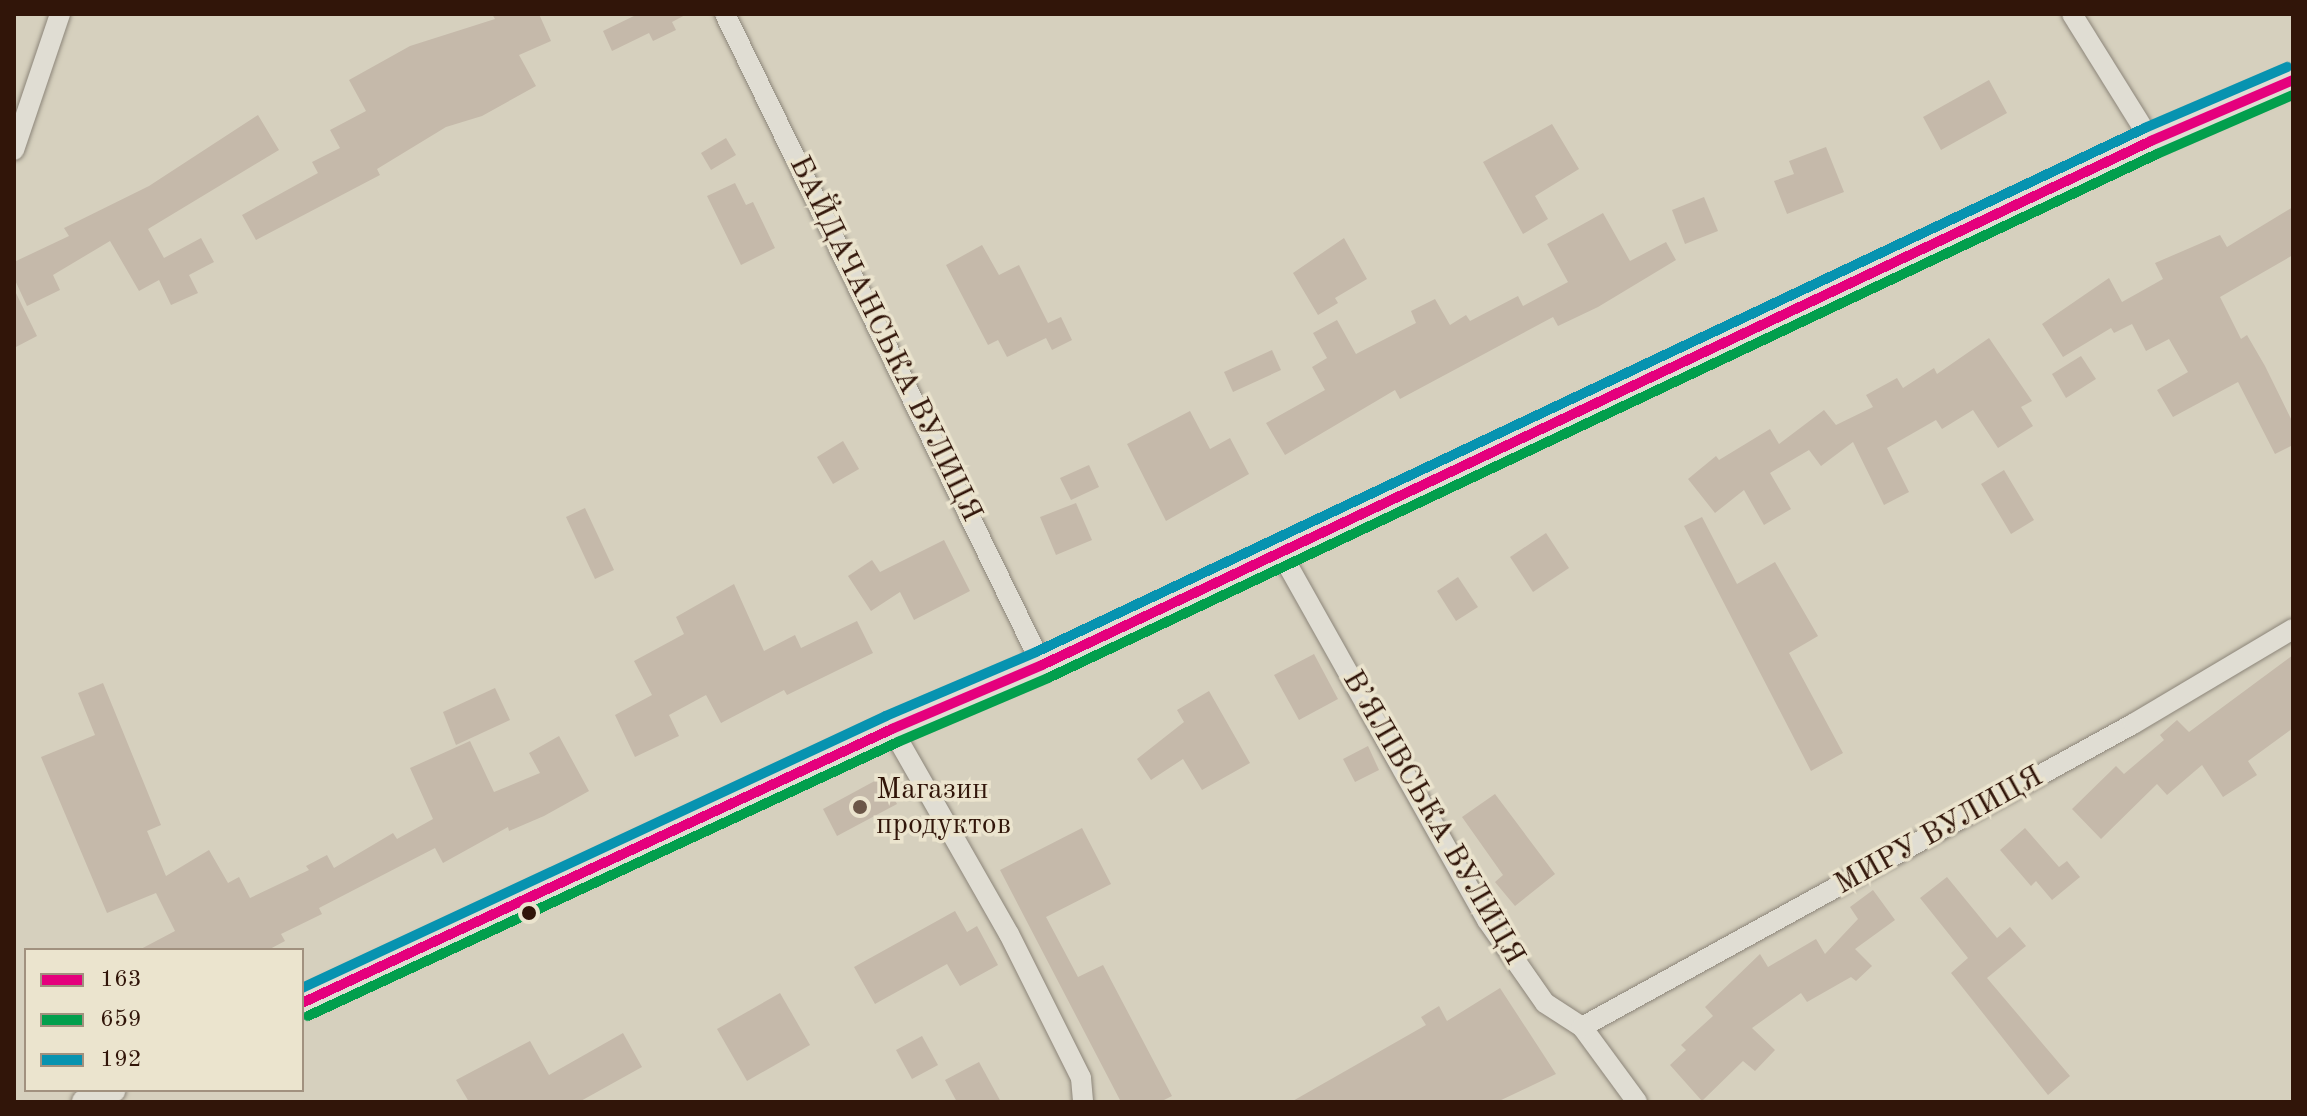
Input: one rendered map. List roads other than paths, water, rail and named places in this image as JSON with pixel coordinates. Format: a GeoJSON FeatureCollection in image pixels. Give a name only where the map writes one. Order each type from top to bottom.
{"type":"FeatureCollection","features":[{"type":"Feature","properties":{"kind":"street"},"geometry":{"type":"LineString","coordinates":[[14,150],[60,14]]}},
{"type":"Feature","properties":{"kind":"street","name":"БАЙДАЧАНСЬКА ВУЛИЦЯ"},"geometry":{"type":"LineString","coordinates":[[725,14],[1042,665]]}},
{"type":"Feature","properties":{"kind":"street"},"geometry":{"type":"LineString","coordinates":[[2072,14],[2151,141]]}},
{"type":"Feature","properties":{"kind":"street"},"geometry":{"type":"LineString","coordinates":[[304,1002],[892,729],[1042,665],[2151,141],[2293,80]]}},
{"type":"Feature","properties":{"kind":"street","name":"В’ЯЛІВСЬКА ВУЛИЦЯ"},"geometry":{"type":"LineString","coordinates":[[1281,553],[1487,920],[1545,1003],[1582,1027],[1637,1102]]}},
{"type":"Feature","properties":{"kind":"street","name":"МИРУ ВУЛИЦЯ"},"geometry":{"type":"LineString","coordinates":[[1582,1027],[2133,724],[2293,629]]}},
{"type":"Feature","properties":{"kind":"street"},"geometry":{"type":"LineString","coordinates":[[892,729],[1009,934],[1081,1078],[1083,1102]]}},
{"type":"Feature","properties":{"kind":"street"},"geometry":{"type":"LineString","coordinates":[[85,1102],[108,1092]]}},
{"type":"Feature","properties":{"kind":"place","name":"Магазин продуктов"},"geometry":{"type":"Point","coordinates":[860,807]}}]}
